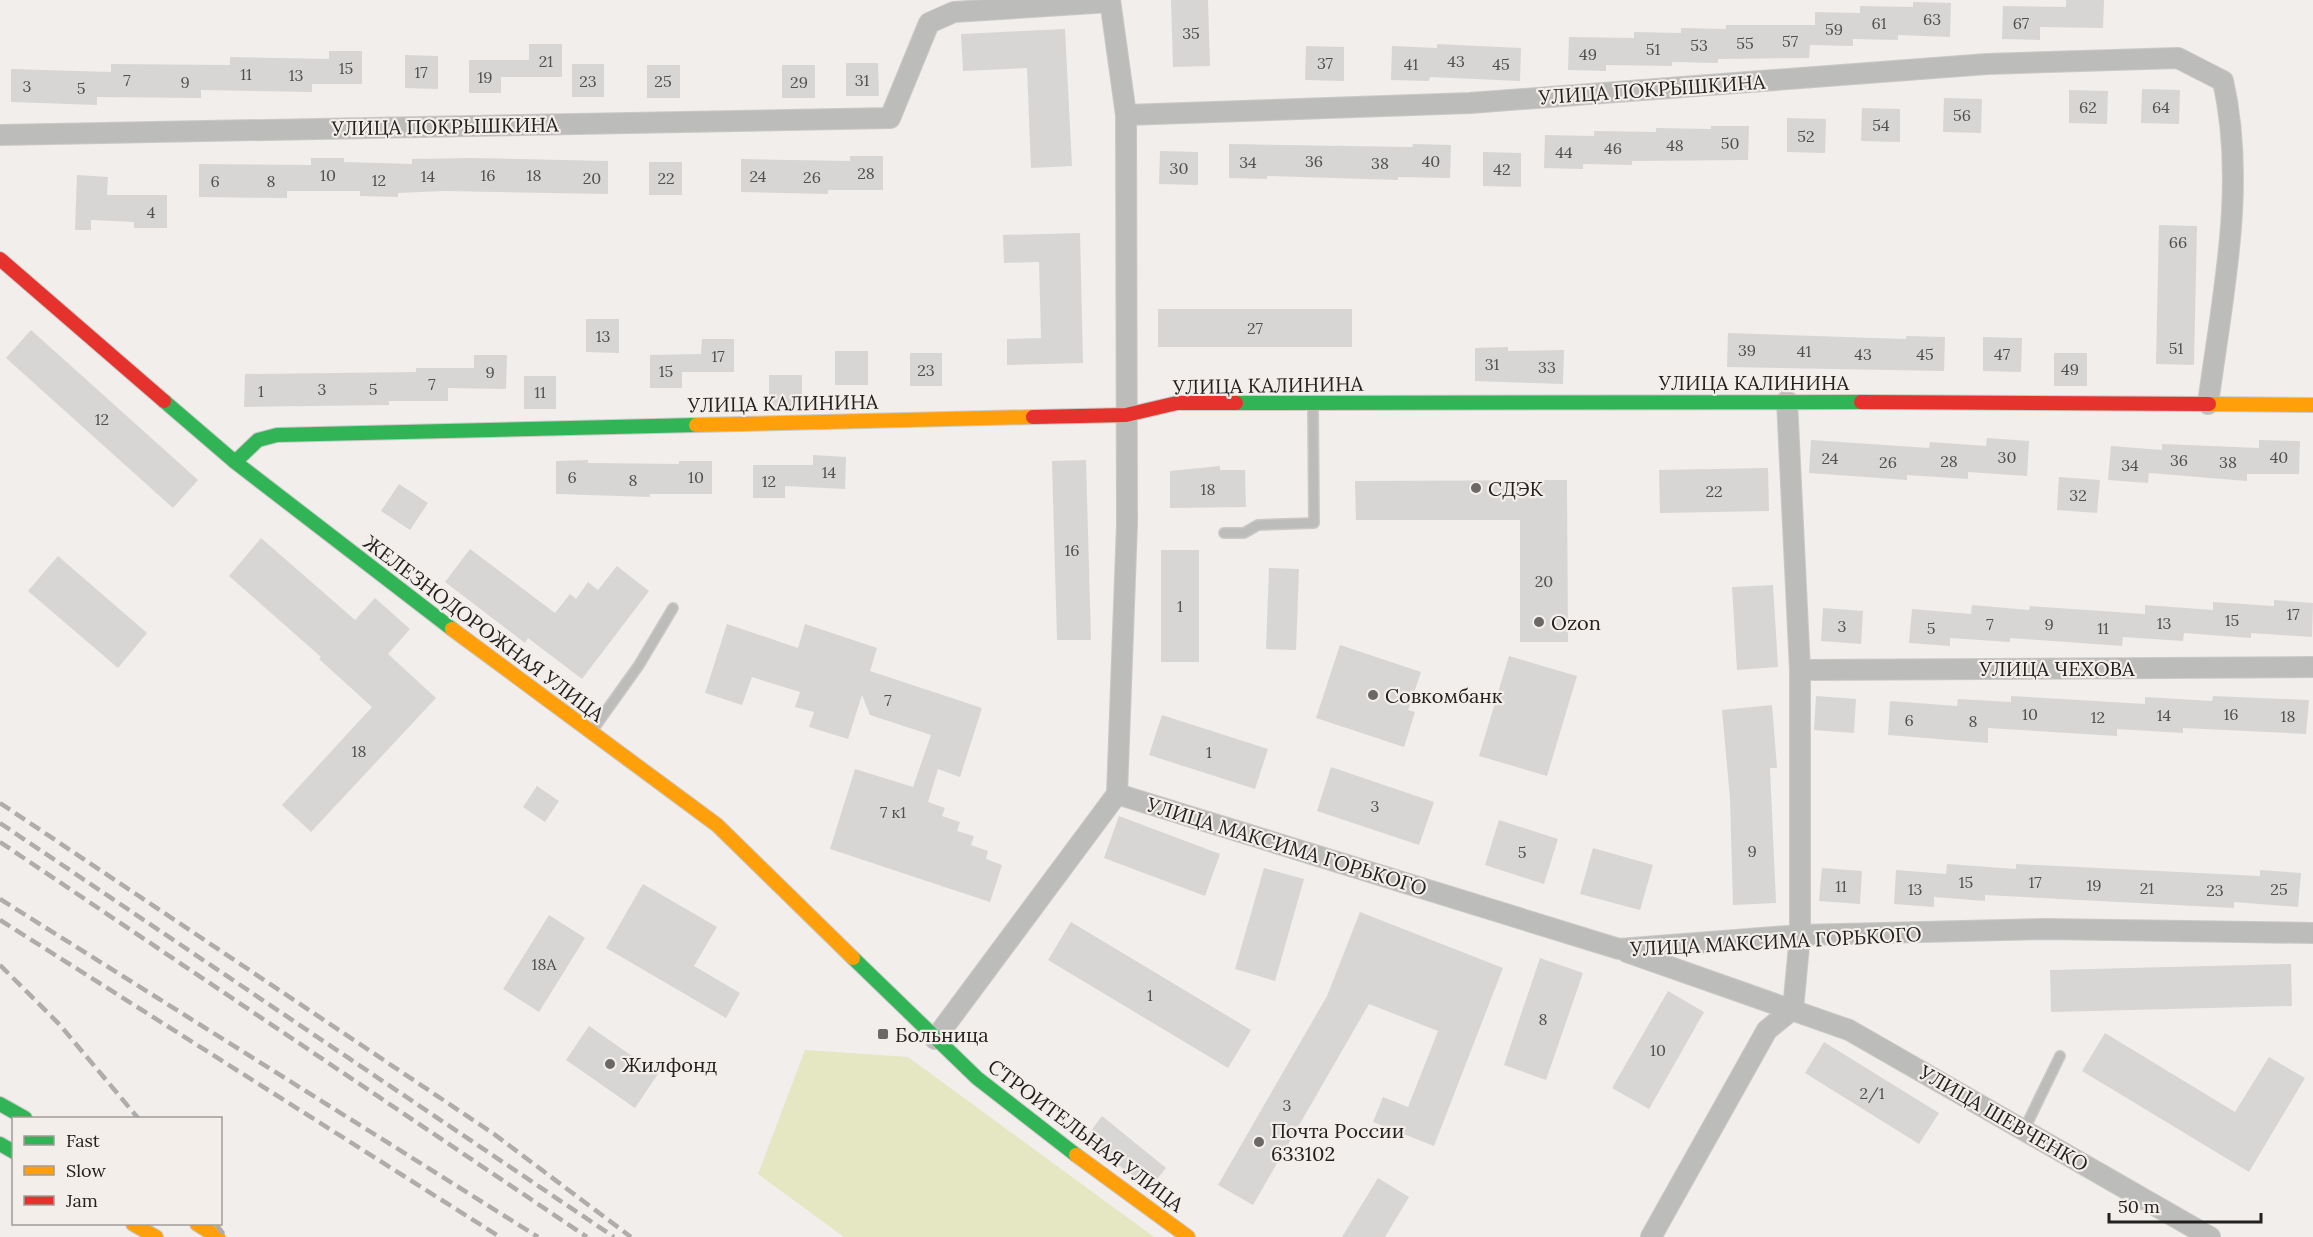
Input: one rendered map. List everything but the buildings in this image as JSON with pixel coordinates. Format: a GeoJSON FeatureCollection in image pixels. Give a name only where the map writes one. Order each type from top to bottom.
{"type":"FeatureCollection","features":[{"type":"Feature","properties":{"kind":"street"},"geometry":{"type":"LineString","coordinates":[[935,1039],[1117,794],[1127,524],[1126,115],[1110,1]]}},
{"type":"Feature","properties":{"kind":"street","name":"УЛИЦА ПОКРЫШКИНА"},"geometry":{"type":"LineString","coordinates":[[0,135],[890,118],[929,23],[954,12],[1110,1]]}},
{"type":"Feature","properties":{"kind":"street","name":"УЛИЦА ПОКРЫШКИНА"},"geometry":{"type":"LineString","coordinates":[[1126,115],[1470,103],[1987,64],[2178,58],[2223,81],[2232,119],[2232,234],[2208,404]]}},
{"type":"Feature","properties":{"kind":"street","name":"ЖЕЛЕЗНОДОРОЖНАЯ УЛИЦА"},"geometry":{"type":"LineString","coordinates":[[0,260],[235,462],[410,598],[717,825],[935,1039]]}},
{"type":"Feature","properties":{"kind":"street"},"geometry":{"type":"LineString","coordinates":[[1652,1237],[1767,1030],[1793,1009],[1800,935],[1800,669],[1787,401]]}},
{"type":"Feature","properties":{"kind":"street","name":"УЛИЦА КАЛИНИНА"},"geometry":{"type":"LineString","coordinates":[[235,462],[258,440],[277,435],[1126,415],[1177,403],[1787,401],[2313,405]]}},
{"type":"Feature","properties":{"kind":"street","name":"УЛИЦА ЧЕХОВА"},"geometry":{"type":"LineString","coordinates":[[1800,669],[2313,667]]}},
{"type":"Feature","properties":{"kind":"street","name":"УЛИЦА МАКСИМА ГОРЬКОГО"},"geometry":{"type":"LineString","coordinates":[[1117,794],[1619,949],[1800,935],[2046,929],[2313,933]]}},
{"type":"Feature","properties":{"kind":"street","name":"УЛИЦА ШЕВЧЕНКО"},"geometry":{"type":"LineString","coordinates":[[1619,949],[1849,1030],[2210,1237]]}},
{"type":"Feature","properties":{"kind":"street","name":"СТРОИТЕЛЬНАЯ УЛИЦА"},"geometry":{"type":"LineString","coordinates":[[935,1039],[976,1078],[1048,1135],[1188,1237]]}},
{"type":"Feature","properties":{"kind":"street"},"geometry":{"type":"LineString","coordinates":[[0,1104],[22,1117]]}},
{"type":"Feature","properties":{"kind":"street"},"geometry":{"type":"LineString","coordinates":[[135,1225],[156,1237]]}},
{"type":"Feature","properties":{"kind":"street"},"geometry":{"type":"LineString","coordinates":[[199,1225],[218,1237]]}},
{"type":"Feature","properties":{"kind":"lane"},"geometry":{"type":"LineString","coordinates":[[1224,533],[1244,533],[1258,525],[1314,523],[1313,403]]}},
{"type":"Feature","properties":{"kind":"lane"},"geometry":{"type":"LineString","coordinates":[[591,733],[639,665],[673,608]]}},
{"type":"Feature","properties":{"kind":"lane"},"geometry":{"type":"LineString","coordinates":[[2024,1130],[2060,1056]]}},
{"type":"Feature","properties":{"kind":"green space"},"geometry":{"type":"Polygon","coordinates":[[[805,1050],[908,1057],[1154,1237],[844,1237],[758,1174],[805,1050]]]}},
{"type":"Feature","properties":{"kind":"railway"},"geometry":{"type":"LineString","coordinates":[[0,803],[494,1134],[631,1237]]}},
{"type":"Feature","properties":{"kind":"railway"},"geometry":{"type":"LineString","coordinates":[[0,823],[614,1237]]}},
{"type":"Feature","properties":{"kind":"railway"},"geometry":{"type":"LineString","coordinates":[[0,842],[587,1237]]}},
{"type":"Feature","properties":{"kind":"railway"},"geometry":{"type":"LineString","coordinates":[[0,899],[538,1237]]}},
{"type":"Feature","properties":{"kind":"railway"},"geometry":{"type":"LineString","coordinates":[[0,920],[500,1237]]}},
{"type":"Feature","properties":{"kind":"railway"},"geometry":{"type":"LineString","coordinates":[[0,965],[60,1025],[137,1117]]}},
{"type":"Feature","properties":{"kind":"railway"},"geometry":{"type":"LineString","coordinates":[[217,1225],[226,1237]]}},
{"type":"Feature","properties":{"kind":"traffic: fast"},"geometry":{"type":"LineString","coordinates":[[164,401],[235,462],[452,629]]}},
{"type":"Feature","properties":{"kind":"traffic: fast"},"geometry":{"type":"LineString","coordinates":[[1236,403],[1861,402]]}},
{"type":"Feature","properties":{"kind":"traffic: fast"},"geometry":{"type":"LineString","coordinates":[[235,462],[258,440],[277,435],[696,425]]}},
{"type":"Feature","properties":{"kind":"traffic: fast"},"geometry":{"type":"LineString","coordinates":[[853,958],[977,1078],[1076,1155]]}},
{"type":"Feature","properties":{"kind":"traffic: fast"},"geometry":{"type":"LineString","coordinates":[[0,1104],[23,1117]]}},
{"type":"Feature","properties":{"kind":"traffic: fast"},"geometry":{"type":"LineString","coordinates":[[0,1144],[12,1151]]}},
{"type":"Feature","properties":{"kind":"traffic: slow"},"geometry":{"type":"LineString","coordinates":[[2209,404],[2313,405]]}},
{"type":"Feature","properties":{"kind":"traffic: slow"},"geometry":{"type":"LineString","coordinates":[[696,425],[1033,417]]}},
{"type":"Feature","properties":{"kind":"traffic: slow"},"geometry":{"type":"LineString","coordinates":[[452,629],[717,825],[853,958]]}},
{"type":"Feature","properties":{"kind":"traffic: slow"},"geometry":{"type":"LineString","coordinates":[[1076,1155],[1188,1237]]}},
{"type":"Feature","properties":{"kind":"traffic: slow"},"geometry":{"type":"LineString","coordinates":[[135,1225],[156,1237]]}},
{"type":"Feature","properties":{"kind":"traffic: slow"},"geometry":{"type":"LineString","coordinates":[[199,1225],[218,1237]]}},
{"type":"Feature","properties":{"kind":"traffic: jam"},"geometry":{"type":"LineString","coordinates":[[0,259],[164,401]]}},
{"type":"Feature","properties":{"kind":"traffic: jam"},"geometry":{"type":"LineString","coordinates":[[1861,402],[2209,404]]}},
{"type":"Feature","properties":{"kind":"traffic: jam"},"geometry":{"type":"LineString","coordinates":[[1033,417],[1126,415],[1177,403],[1236,403]]}},
{"type":"Feature","properties":{"kind":"place","name":"СДЭК"},"geometry":{"type":"Point","coordinates":[1476,488]}},
{"type":"Feature","properties":{"kind":"place","name":"Ozon"},"geometry":{"type":"Point","coordinates":[1539,622]}},
{"type":"Feature","properties":{"kind":"place","name":"Совкомбанк"},"geometry":{"type":"Point","coordinates":[1373,695]}},
{"type":"Feature","properties":{"kind":"place","name":"Больница"},"geometry":{"type":"Point","coordinates":[883,1034]}},
{"type":"Feature","properties":{"kind":"place","name":"Жилфонд"},"geometry":{"type":"Point","coordinates":[610,1064]}},
{"type":"Feature","properties":{"kind":"place","name":"Почта России 633102"},"geometry":{"type":"Point","coordinates":[1259,1142]}}]}
